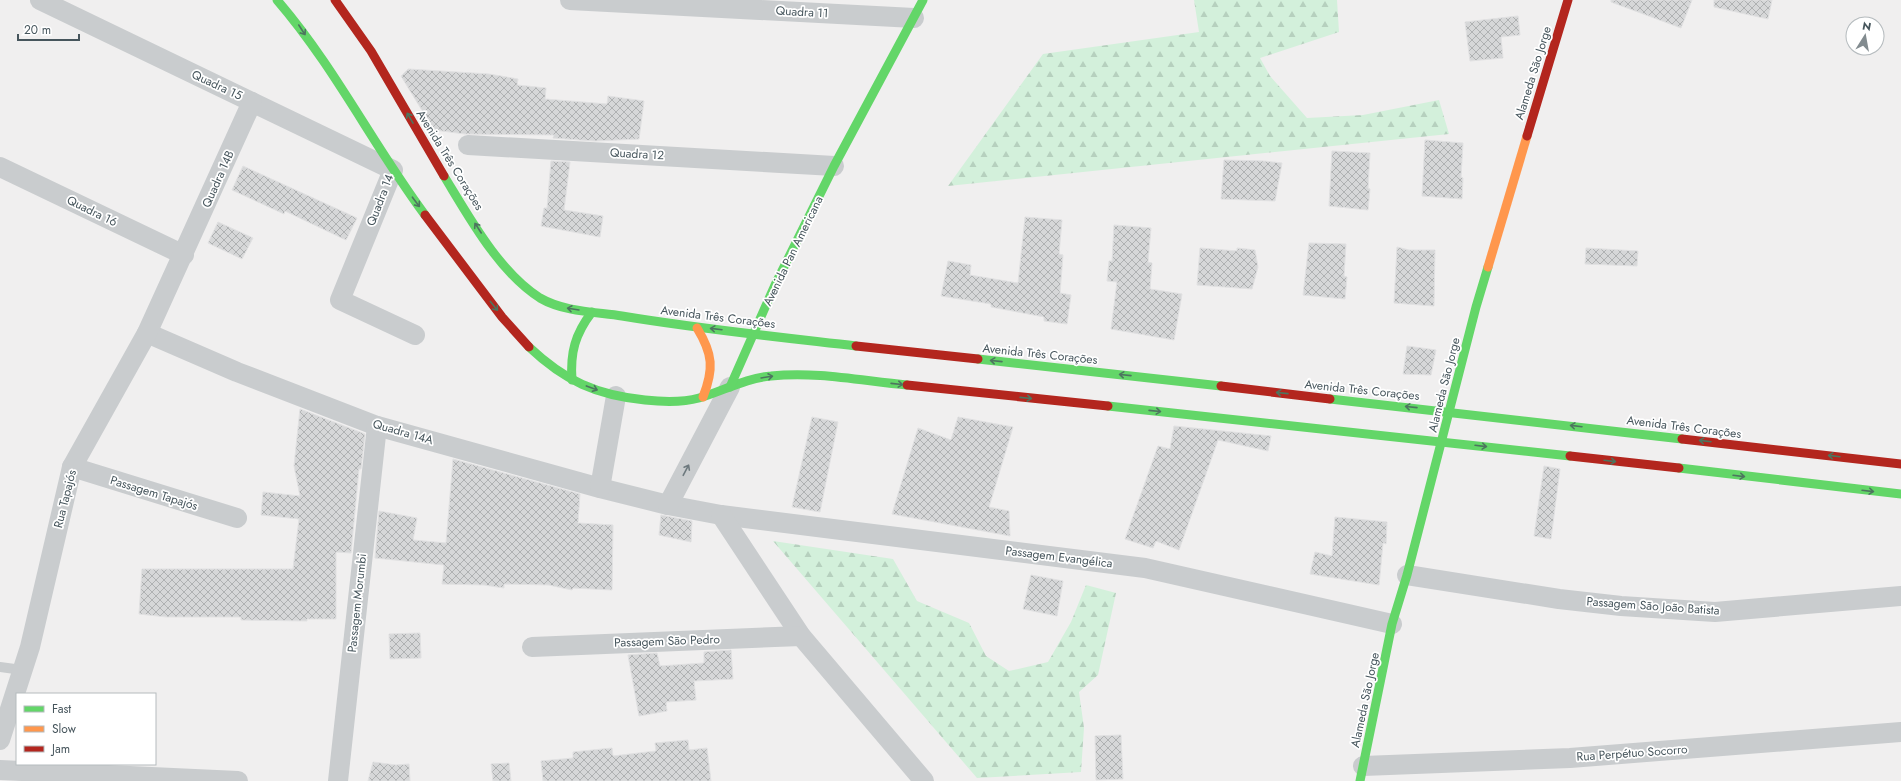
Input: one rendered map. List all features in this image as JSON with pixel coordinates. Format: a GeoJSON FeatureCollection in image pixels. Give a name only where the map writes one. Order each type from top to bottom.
{"type":"FeatureCollection","features":[{"type":"Feature","properties":{"kind":"street","name":"Quadra 15"},"geometry":{"type":"LineString","coordinates":[[40,0],[393,170]]}},
{"type":"Feature","properties":{"kind":"street","name":"Quadra 14"},"geometry":{"type":"LineString","coordinates":[[277,0],[297,22],[393,170],[340,300],[415,335]]}},
{"type":"Feature","properties":{"kind":"street","name":"Avenida Três Corações"},"geometry":{"type":"LineString","coordinates":[[335,0],[354,24],[446,180],[498,259],[522,286],[540,299],[556,306],[697,328],[1901,464]]}},
{"type":"Feature","properties":{"kind":"street","name":"Quadra 11"},"geometry":{"type":"LineString","coordinates":[[570,0],[914,18]]}},
{"type":"Feature","properties":{"kind":"street","name":"Avenida Pan Americana"},"geometry":{"type":"LineString","coordinates":[[668,505],[730,387],[775,284],[834,166],[923,0]]}},
{"type":"Feature","properties":{"kind":"street","name":"Alameda São Jorge"},"geometry":{"type":"LineString","coordinates":[[1362,773],[1392,624],[1407,575],[1496,237],[1568,0]]}},
{"type":"Feature","properties":{"kind":"street","name":"Quadra 14B"},"geometry":{"type":"LineString","coordinates":[[184,255],[252,102]]}},
{"type":"Feature","properties":{"kind":"street","name":"Quadra 12"},"geometry":{"type":"LineString","coordinates":[[468,145],[834,166]]}},
{"type":"Feature","properties":{"kind":"street","name":"Quadra 16"},"geometry":{"type":"LineString","coordinates":[[0,167],[184,255]]}},
{"type":"Feature","properties":{"kind":"street"},"geometry":{"type":"LineString","coordinates":[[393,170],[481,290],[520,338],[550,366],[572,380],[616,396],[665,402],[694,400],[757,378],[808,375],[1442,442],[1901,494]]}},
{"type":"Feature","properties":{"kind":"street","name":"Rua Tapajós"},"geometry":{"type":"LineString","coordinates":[[0,740],[30,647],[72,467],[146,333],[184,255]]}},
{"type":"Feature","properties":{"kind":"street"},"geometry":{"type":"LineString","coordinates":[[572,380],[570,362],[573,344],[580,326],[592,312]]}},
{"type":"Feature","properties":{"kind":"street"},"geometry":{"type":"LineString","coordinates":[[697,328],[707,342],[712,360],[711,378],[703,397]]}},
{"type":"Feature","properties":{"kind":"street","name":"Quadra 14A"},"geometry":{"type":"LineString","coordinates":[[146,333],[237,372],[377,426],[600,488],[668,505]]}},
{"type":"Feature","properties":{"kind":"street"},"geometry":{"type":"LineString","coordinates":[[600,488],[616,396]]}},
{"type":"Feature","properties":{"kind":"street","name":"Passagem Morumbi"},"geometry":{"type":"LineString","coordinates":[[338,781],[377,426]]}},
{"type":"Feature","properties":{"kind":"street","name":"Passagem Tapajós"},"geometry":{"type":"LineString","coordinates":[[72,467],[237,518]]}},
{"type":"Feature","properties":{"kind":"street","name":"Passagem Evangélica"},"geometry":{"type":"LineString","coordinates":[[668,505],[721,515],[1145,568],[1392,624]]}},
{"type":"Feature","properties":{"kind":"street"},"geometry":{"type":"LineString","coordinates":[[721,515],[801,636],[924,781]]}},
{"type":"Feature","properties":{"kind":"street","name":"Passagem São João Batista"},"geometry":{"type":"LineString","coordinates":[[1407,575],[1560,599],[1621,606],[1715,612],[1901,596]]}},
{"type":"Feature","properties":{"kind":"street","name":"Passagem São Pedro"},"geometry":{"type":"LineString","coordinates":[[532,646],[801,636]]}},
{"type":"Feature","properties":{"kind":"street","name":"Rua Perpétuo Socorro"},"geometry":{"type":"LineString","coordinates":[[1362,773],[1901,732]]}},
{"type":"Feature","properties":{"kind":"street"},"geometry":{"type":"LineString","coordinates":[[0,770],[238,781]]}},
{"type":"Feature","properties":{"kind":"lane"},"geometry":{"type":"LineString","coordinates":[[0,667],[22,670]]}},
{"type":"Feature","properties":{"kind":"green space"},"geometry":{"type":"Polygon","coordinates":[[[1194,0],[1337,0],[1339,32],[1260,58],[1270,76],[1307,118],[1363,115],[1439,100],[1449,134],[948,186],[1043,54],[1199,32],[1194,0]]]}},
{"type":"Feature","properties":{"kind":"green space"},"geometry":{"type":"Polygon","coordinates":[[[773,541],[893,559],[917,601],[969,623],[986,656],[1009,671],[1048,662],[1071,622],[1086,585],[1116,593],[1098,675],[1079,692],[1084,728],[1081,772],[977,778],[773,541]]]}},
{"type":"Feature","properties":{"kind":"building"},"geometry":{"type":"Polygon","coordinates":[[[1611,0],[1692,0],[1681,28],[1611,2],[1611,0]]]}},
{"type":"Feature","properties":{"kind":"building"},"geometry":{"type":"Polygon","coordinates":[[[1714,0],[1772,0],[1768,19],[1714,7],[1714,0]]]}},
{"type":"Feature","properties":{"kind":"building"},"geometry":{"type":"Polygon","coordinates":[[[1518,16],[1520,35],[1501,37],[1503,58],[1470,61],[1465,22],[1518,16]]]}},
{"type":"Feature","properties":{"kind":"building"},"geometry":{"type":"Polygon","coordinates":[[[408,69],[489,74],[518,79],[517,85],[546,88],[545,99],[607,104],[608,96],[644,101],[639,139],[594,141],[553,138],[554,135],[465,134],[434,130],[401,76],[408,69]]]}},
{"type":"Feature","properties":{"kind":"building"},"geometry":{"type":"Polygon","coordinates":[[[1425,140],[1463,143],[1461,177],[1463,178],[1462,199],[1422,196],[1425,140]]]}},
{"type":"Feature","properties":{"kind":"building"},"geometry":{"type":"Polygon","coordinates":[[[1332,151],[1370,153],[1368,188],[1370,189],[1368,210],[1329,206],[1332,151]]]}},
{"type":"Feature","properties":{"kind":"building"},"geometry":{"type":"Polygon","coordinates":[[[1224,160],[1282,163],[1275,201],[1221,199],[1224,160]]]}},
{"type":"Feature","properties":{"kind":"building"},"geometry":{"type":"Polygon","coordinates":[[[551,161],[570,162],[564,210],[603,216],[600,237],[541,226],[544,208],[547,208],[551,161]]]}},
{"type":"Feature","properties":{"kind":"building"},"geometry":{"type":"Polygon","coordinates":[[[243,166],[357,218],[346,240],[285,211],[284,214],[232,190],[243,166]]]}},
{"type":"Feature","properties":{"kind":"building"},"geometry":{"type":"Polygon","coordinates":[[[1025,217],[1062,220],[1059,254],[1063,255],[1060,293],[1071,295],[1067,324],[1044,321],[1044,317],[991,307],[991,304],[941,296],[948,261],[971,265],[970,275],[1018,283],[1025,217]]]}},
{"type":"Feature","properties":{"kind":"building"},"geometry":{"type":"Polygon","coordinates":[[[218,222],[253,238],[242,259],[208,243],[218,222]]]}},
{"type":"Feature","properties":{"kind":"building"},"geometry":{"type":"Polygon","coordinates":[[[1114,225],[1151,228],[1148,262],[1152,263],[1150,289],[1182,294],[1174,340],[1111,329],[1117,282],[1107,281],[1109,261],[1112,261],[1114,225]]]}},
{"type":"Feature","properties":{"kind":"building"},"geometry":{"type":"Polygon","coordinates":[[[1309,243],[1346,244],[1344,276],[1347,277],[1345,299],[1303,295],[1309,243]]]}},
{"type":"Feature","properties":{"kind":"building"},"geometry":{"type":"Polygon","coordinates":[[[1397,247],[1409,250],[1435,250],[1434,306],[1394,303],[1397,247]]]}},
{"type":"Feature","properties":{"kind":"building"},"geometry":{"type":"Polygon","coordinates":[[[1200,248],[1237,251],[1237,248],[1255,250],[1258,267],[1252,289],[1197,285],[1200,248]]]}},
{"type":"Feature","properties":{"kind":"building"},"geometry":{"type":"Polygon","coordinates":[[[1586,248],[1638,251],[1637,266],[1585,264],[1586,248]]]}},
{"type":"Feature","properties":{"kind":"building"},"geometry":{"type":"Polygon","coordinates":[[[1407,346],[1436,350],[1431,375],[1403,374],[1407,346]]]}},
{"type":"Feature","properties":{"kind":"building"},"geometry":{"type":"Polygon","coordinates":[[[300,409],[365,434],[361,469],[359,469],[351,553],[336,552],[336,619],[307,619],[307,621],[241,620],[241,617],[167,617],[139,614],[142,569],[293,569],[299,519],[261,515],[263,492],[300,496],[294,466],[300,409]]]}},
{"type":"Feature","properties":{"kind":"building"},"geometry":{"type":"Polygon","coordinates":[[[812,417],[838,422],[820,512],[792,507],[812,417]]]}},
{"type":"Feature","properties":{"kind":"building"},"geometry":{"type":"Polygon","coordinates":[[[958,417],[1013,427],[989,507],[1009,511],[1010,536],[892,514],[918,428],[951,440],[958,417]]]}},
{"type":"Feature","properties":{"kind":"building"},"geometry":{"type":"Polygon","coordinates":[[[1174,426],[1271,436],[1268,451],[1218,440],[1179,550],[1156,541],[1153,548],[1125,539],[1158,446],[1170,449],[1174,426]]]}},
{"type":"Feature","properties":{"kind":"building"},"geometry":{"type":"Polygon","coordinates":[[[453,459],[580,494],[578,523],[613,525],[612,590],[573,588],[572,590],[549,585],[504,584],[504,588],[484,585],[442,584],[444,565],[375,558],[379,511],[417,518],[413,540],[446,543],[453,459]]]}},
{"type":"Feature","properties":{"kind":"building"},"geometry":{"type":"Polygon","coordinates":[[[1544,466],[1560,469],[1551,539],[1534,536],[1544,466]]]}},
{"type":"Feature","properties":{"kind":"building"},"geometry":{"type":"Polygon","coordinates":[[[661,515],[692,521],[691,542],[659,535],[661,515]]]}},
{"type":"Feature","properties":{"kind":"building"},"geometry":{"type":"Polygon","coordinates":[[[1335,517],[1387,522],[1386,544],[1383,543],[1379,585],[1310,574],[1315,552],[1332,556],[1335,517]]]}},
{"type":"Feature","properties":{"kind":"building"},"geometry":{"type":"Polygon","coordinates":[[[1031,575],[1063,581],[1057,616],[1023,609],[1031,575]]]}},
{"type":"Feature","properties":{"kind":"building"},"geometry":{"type":"Polygon","coordinates":[[[420,633],[421,658],[390,659],[389,634],[420,633]]]}},
{"type":"Feature","properties":{"kind":"building"},"geometry":{"type":"Polygon","coordinates":[[[731,650],[733,679],[694,681],[696,700],[666,702],[667,711],[639,716],[628,655],[657,653],[660,666],[704,663],[704,652],[731,650]]]}},
{"type":"Feature","properties":{"kind":"building"},"geometry":{"type":"Polygon","coordinates":[[[1121,735],[1123,779],[1096,780],[1095,736],[1121,735]]]}},
{"type":"Feature","properties":{"kind":"building"},"geometry":{"type":"Polygon","coordinates":[[[688,740],[689,750],[707,748],[711,781],[543,781],[541,761],[573,758],[573,752],[612,748],[613,756],[656,751],[655,743],[688,740]]]}},
{"type":"Feature","properties":{"kind":"building"},"geometry":{"type":"Polygon","coordinates":[[[373,762],[396,765],[409,764],[410,781],[368,781],[373,762]]]}},
{"type":"Feature","properties":{"kind":"building"},"geometry":{"type":"Polygon","coordinates":[[[509,763],[511,781],[493,781],[491,764],[509,763]]]}},
{"type":"Feature","properties":{"kind":"traffic: fast"},"geometry":{"type":"LineString","coordinates":[[277,0],[298,25],[317,52],[425,215]]}},
{"type":"Feature","properties":{"kind":"traffic: fast"},"geometry":{"type":"LineString","coordinates":[[730,387],[775,285],[834,166],[923,0]]}},
{"type":"Feature","properties":{"kind":"traffic: fast"},"geometry":{"type":"LineString","coordinates":[[444,176],[486,243],[498,259],[525,287],[549,303],[580,311],[651,321],[856,346]]}},
{"type":"Feature","properties":{"kind":"traffic: fast"},"geometry":{"type":"LineString","coordinates":[[1360,781],[1392,624],[1407,575],[1476,307],[1488,267]]}},
{"type":"Feature","properties":{"kind":"traffic: fast"},"geometry":{"type":"LineString","coordinates":[[572,380],[572,361],[575,344],[581,328],[592,312]]}},
{"type":"Feature","properties":{"kind":"traffic: fast"},"geometry":{"type":"LineString","coordinates":[[529,347],[555,369],[582,384],[596,390],[627,398],[652,401],[672,402],[692,400],[753,379],[771,376],[805,375],[839,377],[907,385]]}},
{"type":"Feature","properties":{"kind":"traffic: fast"},"geometry":{"type":"LineString","coordinates":[[978,359],[1221,386]]}},
{"type":"Feature","properties":{"kind":"traffic: fast"},"geometry":{"type":"LineString","coordinates":[[1330,399],[1682,439]]}},
{"type":"Feature","properties":{"kind":"traffic: fast"},"geometry":{"type":"LineString","coordinates":[[1108,406],[1570,456]]}},
{"type":"Feature","properties":{"kind":"traffic: fast"},"geometry":{"type":"LineString","coordinates":[[1679,468],[1901,494]]}},
{"type":"Feature","properties":{"kind":"traffic: slow"},"geometry":{"type":"LineString","coordinates":[[1488,267],[1527,136]]}},
{"type":"Feature","properties":{"kind":"traffic: slow"},"geometry":{"type":"LineString","coordinates":[[697,328],[706,346],[710,362],[709,378],[703,397]]}},
{"type":"Feature","properties":{"kind":"traffic: jam"},"geometry":{"type":"LineString","coordinates":[[335,0],[371,51],[444,176]]}},
{"type":"Feature","properties":{"kind":"traffic: jam"},"geometry":{"type":"LineString","coordinates":[[1527,136],[1568,0]]}},
{"type":"Feature","properties":{"kind":"traffic: jam"},"geometry":{"type":"LineString","coordinates":[[425,215],[502,317],[529,347]]}},
{"type":"Feature","properties":{"kind":"traffic: jam"},"geometry":{"type":"LineString","coordinates":[[856,346],[978,359]]}},
{"type":"Feature","properties":{"kind":"traffic: jam"},"geometry":{"type":"LineString","coordinates":[[907,385],[1108,406]]}},
{"type":"Feature","properties":{"kind":"traffic: jam"},"geometry":{"type":"LineString","coordinates":[[1221,386],[1330,399]]}},
{"type":"Feature","properties":{"kind":"traffic: jam"},"geometry":{"type":"LineString","coordinates":[[1682,439],[1901,464]]}},
{"type":"Feature","properties":{"kind":"traffic: jam"},"geometry":{"type":"LineString","coordinates":[[1570,456],[1679,468]]}}]}
